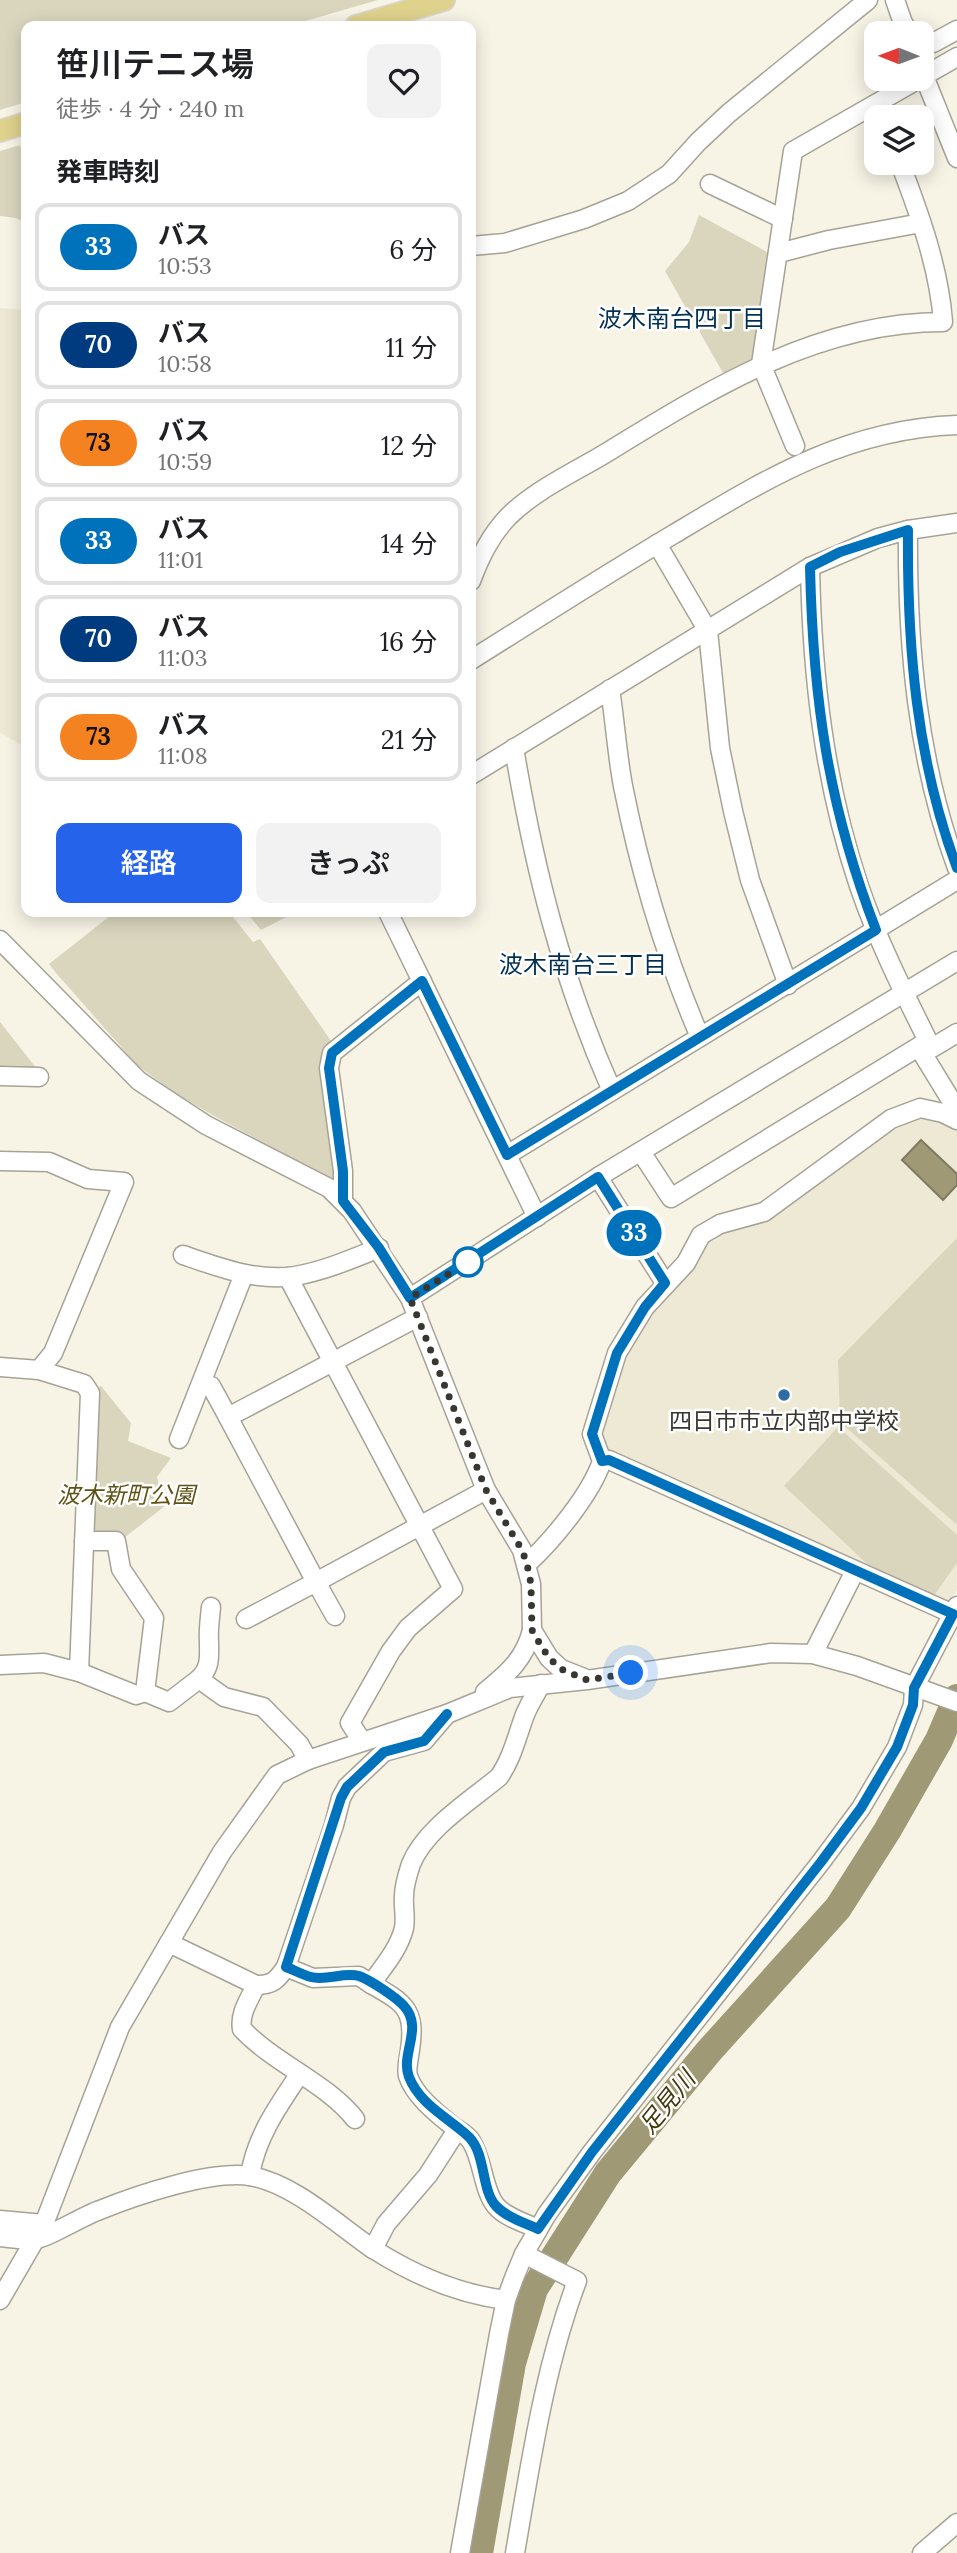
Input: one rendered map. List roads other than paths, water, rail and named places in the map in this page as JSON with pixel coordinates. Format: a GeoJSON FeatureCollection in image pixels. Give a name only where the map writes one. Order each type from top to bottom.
{"type":"FeatureCollection","features":[{"type":"Feature","properties":{"kind":"main road"},"geometry":{"type":"LineString","coordinates":[[373,21],[444,0]]}},
{"type":"Feature","properties":{"kind":"main road"},"geometry":{"type":"LineString","coordinates":[[0,131],[21,125]]}},
{"type":"Feature","properties":{"kind":"street"},"geometry":{"type":"LineString","coordinates":[[476,246],[505,243],[526,237],[584,219],[628,201],[669,174],[729,113],[868,0]]}},
{"type":"Feature","properties":{"kind":"street"},"geometry":{"type":"LineString","coordinates":[[895,0],[902,21]]}},
{"type":"Feature","properties":{"kind":"street"},"geometry":{"type":"LineString","coordinates":[[934,42],[957,30]]}},
{"type":"Feature","properties":{"kind":"street"},"geometry":{"type":"LineString","coordinates":[[934,70],[957,57]]}},
{"type":"Feature","properties":{"kind":"street"},"geometry":{"type":"LineString","coordinates":[[887,105],[904,91]]}},
{"type":"Feature","properties":{"kind":"street"},"geometry":{"type":"LineString","coordinates":[[928,91],[957,158]]}},
{"type":"Feature","properties":{"kind":"street"},"geometry":{"type":"LineString","coordinates":[[795,446],[761,364],[793,151],[864,118]]}},
{"type":"Feature","properties":{"kind":"street"},"geometry":{"type":"LineString","coordinates":[[476,568],[494,534],[524,503],[705,393],[761,364],[863,331],[950,322],[904,175]]}},
{"type":"Feature","properties":{"kind":"street"},"geometry":{"type":"LineString","coordinates":[[710,184],[783,219]]}},
{"type":"Feature","properties":{"kind":"street"},"geometry":{"type":"LineString","coordinates":[[779,253],[830,240],[921,223]]}},
{"type":"Feature","properties":{"kind":"street"},"geometry":{"type":"LineString","coordinates":[[476,657],[657,544],[761,482],[803,461],[894,432],[957,425]]}},
{"type":"Feature","properties":{"kind":"street"},"geometry":{"type":"LineString","coordinates":[[476,772],[810,567],[865,543],[908,530],[957,523]]}},
{"type":"Feature","properties":{"kind":"street"},"geometry":{"type":"LineString","coordinates":[[908,530],[909,637],[918,718],[942,828],[957,868]]}},
{"type":"Feature","properties":{"kind":"street"},"geometry":{"type":"LineString","coordinates":[[657,544],[708,631],[720,748],[733,811],[750,880],[788,985]]}},
{"type":"Feature","properties":{"kind":"street"},"geometry":{"type":"LineString","coordinates":[[810,567],[814,670],[822,739],[845,843],[876,930],[926,1049],[957,1110]]}},
{"type":"Feature","properties":{"kind":"street"},"geometry":{"type":"LineString","coordinates":[[610,690],[623,783],[639,859],[658,928],[699,1037]]}},
{"type":"Feature","properties":{"kind":"street"},"geometry":{"type":"LineString","coordinates":[[514,748],[536,868],[556,945],[589,1040],[612,1091]]}},
{"type":"Feature","properties":{"kind":"street"},"geometry":{"type":"LineString","coordinates":[[507,1155],[957,880]]}},
{"type":"Feature","properties":{"kind":"street"},"geometry":{"type":"LineString","coordinates":[[390,917],[537,1217]]}},
{"type":"Feature","properties":{"kind":"street"},"geometry":{"type":"LineString","coordinates":[[0,940],[139,1081],[206,1125],[328,1188],[343,1201],[379,1248],[410,1298],[486,1490],[522,1550],[531,1584],[532,1630],[523,1655],[514,1667],[471,1702]]}},
{"type":"Feature","properties":{"kind":"street"},"geometry":{"type":"LineString","coordinates":[[410,1298],[598,1177],[957,961]]}},
{"type":"Feature","properties":{"kind":"street"},"geometry":{"type":"LineString","coordinates":[[343,1201],[343,1171],[329,1068],[332,1053],[422,981]]}},
{"type":"Feature","properties":{"kind":"street"},"geometry":{"type":"LineString","coordinates":[[641,1152],[671,1198],[957,1033]]}},
{"type":"Feature","properties":{"kind":"street"},"geometry":{"type":"LineString","coordinates":[[0,1076],[39,1076]]}},
{"type":"Feature","properties":{"kind":"street"},"geometry":{"type":"LineString","coordinates":[[527,1564],[541,1551],[596,1480],[602,1461],[592,1434],[617,1353],[645,1307],[686,1263],[701,1235],[720,1224],[764,1212],[891,1119],[920,1108],[957,1120]]}},
{"type":"Feature","properties":{"kind":"street"},"geometry":{"type":"LineString","coordinates":[[0,1161],[49,1163],[88,1179],[124,1182],[53,1353],[39,1370]]}},
{"type":"Feature","properties":{"kind":"street"},"geometry":{"type":"LineString","coordinates":[[598,1177],[665,1283]]}},
{"type":"Feature","properties":{"kind":"street"},"geometry":{"type":"LineString","coordinates":[[183,1255],[244,1274],[288,1277],[336,1265],[379,1248]]}},
{"type":"Feature","properties":{"kind":"street"},"geometry":{"type":"LineString","coordinates":[[179,1439],[244,1274]]}},
{"type":"Feature","properties":{"kind":"street"},"geometry":{"type":"LineString","coordinates":[[288,1277],[453,1589],[408,1628],[391,1651],[349,1723],[374,1743]]}},
{"type":"Feature","properties":{"kind":"street"},"geometry":{"type":"LineString","coordinates":[[228,1417],[418,1317]]}},
{"type":"Feature","properties":{"kind":"street"},"geometry":{"type":"LineString","coordinates":[[0,1367],[39,1370],[84,1384],[90,1393],[79,1672]]}},
{"type":"Feature","properties":{"kind":"street"},"geometry":{"type":"LineString","coordinates":[[211,1386],[335,1616]]}},
{"type":"Feature","properties":{"kind":"street"},"geometry":{"type":"LineString","coordinates":[[460,2553],[506,2300],[538,2229],[592,2152],[861,1808],[897,1747],[917,1689],[955,1610],[855,1571],[609,1460],[602,1461]]}},
{"type":"Feature","properties":{"kind":"street"},"geometry":{"type":"LineString","coordinates":[[246,1619],[486,1490]]}},
{"type":"Feature","properties":{"kind":"street"},"geometry":{"type":"LineString","coordinates":[[85,1541],[116,1541],[121,1569],[154,1618],[145,1692]]}},
{"type":"Feature","properties":{"kind":"street"},"geometry":{"type":"LineString","coordinates":[[813,1654],[855,1571]]}},
{"type":"Feature","properties":{"kind":"street"},"geometry":{"type":"LineString","coordinates":[[0,1665],[44,1663],[79,1672],[136,1695],[145,1692],[169,1702],[206,1672],[211,1656],[208,1641],[211,1606]]}},
{"type":"Feature","properties":{"kind":"street"},"geometry":{"type":"LineString","coordinates":[[532,1630],[549,1658],[561,1669],[587,1680]]}},
{"type":"Feature","properties":{"kind":"street"},"geometry":{"type":"LineString","coordinates":[[0,2300],[39,2232],[120,2027],[222,1852],[277,1775],[308,1760],[374,1743],[424,1741],[447,1714],[510,1688],[587,1680],[771,1653],[813,1654],[857,1666],[957,1702]]}},
{"type":"Feature","properties":{"kind":"street"},"geometry":{"type":"LineString","coordinates":[[199,1679],[225,1697],[263,1707],[299,1744],[308,1760]]}},
{"type":"Feature","properties":{"kind":"street"},"geometry":{"type":"LineString","coordinates":[[371,1984],[395,1950],[403,1930],[403,1894],[411,1863],[426,1838],[499,1777],[520,1733],[523,1717],[541,1684]]}},
{"type":"Feature","properties":{"kind":"street"},"geometry":{"type":"LineString","coordinates":[[169,1943],[256,1985],[270,1985],[286,1967],[341,1798],[374,1743]]}},
{"type":"Feature","properties":{"kind":"street"},"geometry":{"type":"LineString","coordinates":[[286,1967],[313,1978],[359,1976],[402,2004],[412,2021],[413,2033],[407,2074],[420,2096],[469,2138],[477,2150],[493,2203],[499,2210],[538,2229]]}},
{"type":"Feature","properties":{"kind":"street"},"geometry":{"type":"LineString","coordinates":[[256,1985],[243,2014],[242,2029],[299,2075],[342,2102],[355,2119]]}},
{"type":"Feature","properties":{"kind":"street"},"geometry":{"type":"LineString","coordinates":[[250,2176],[252,2161],[262,2136],[299,2075]]}},
{"type":"Feature","properties":{"kind":"street"},"geometry":{"type":"LineString","coordinates":[[373,2249],[386,2224],[428,2175],[457,2130]]}},
{"type":"Feature","properties":{"kind":"street"},"geometry":{"type":"LineString","coordinates":[[0,2237],[39,2232],[159,2191],[205,2179],[250,2176],[284,2189],[373,2249],[438,2284],[478,2297],[506,2300]]}},
{"type":"Feature","properties":{"kind":"street"},"geometry":{"type":"LineString","coordinates":[[0,2220],[39,2232]]}},
{"type":"Feature","properties":{"kind":"street"},"geometry":{"type":"LineString","coordinates":[[515,2553],[535,2437],[557,2335],[577,2281],[526,2255]]}},
{"type":"Feature","properties":{"kind":"street"},"geometry":{"type":"LineString","coordinates":[[922,2553],[957,2523]]}},
{"type":"Feature","properties":{"kind":"waterway","name":"足見川"},"geometry":{"type":"LineString","coordinates":[[479,2553],[512,2363],[534,2289],[608,2173],[709,2051],[838,1908],[887,1831],[939,1740],[957,1698]]}},
{"type":"Feature","properties":{"kind":"place","name":"四日市市立内部中学校"},"geometry":{"type":"Point","coordinates":[784,1395]}},
{"type":"Feature","properties":{"kind":"district","name":"波木南台四丁目"},"geometry":{"type":"Point","coordinates":[682,318]}},
{"type":"Feature","properties":{"kind":"district","name":"波木南台三丁目"},"geometry":{"type":"Point","coordinates":[583,964]}},
{"type":"Feature","properties":{"kind":"park label","name":"波木新町公園"},"geometry":{"type":"Point","coordinates":[126,1494]}}]}
